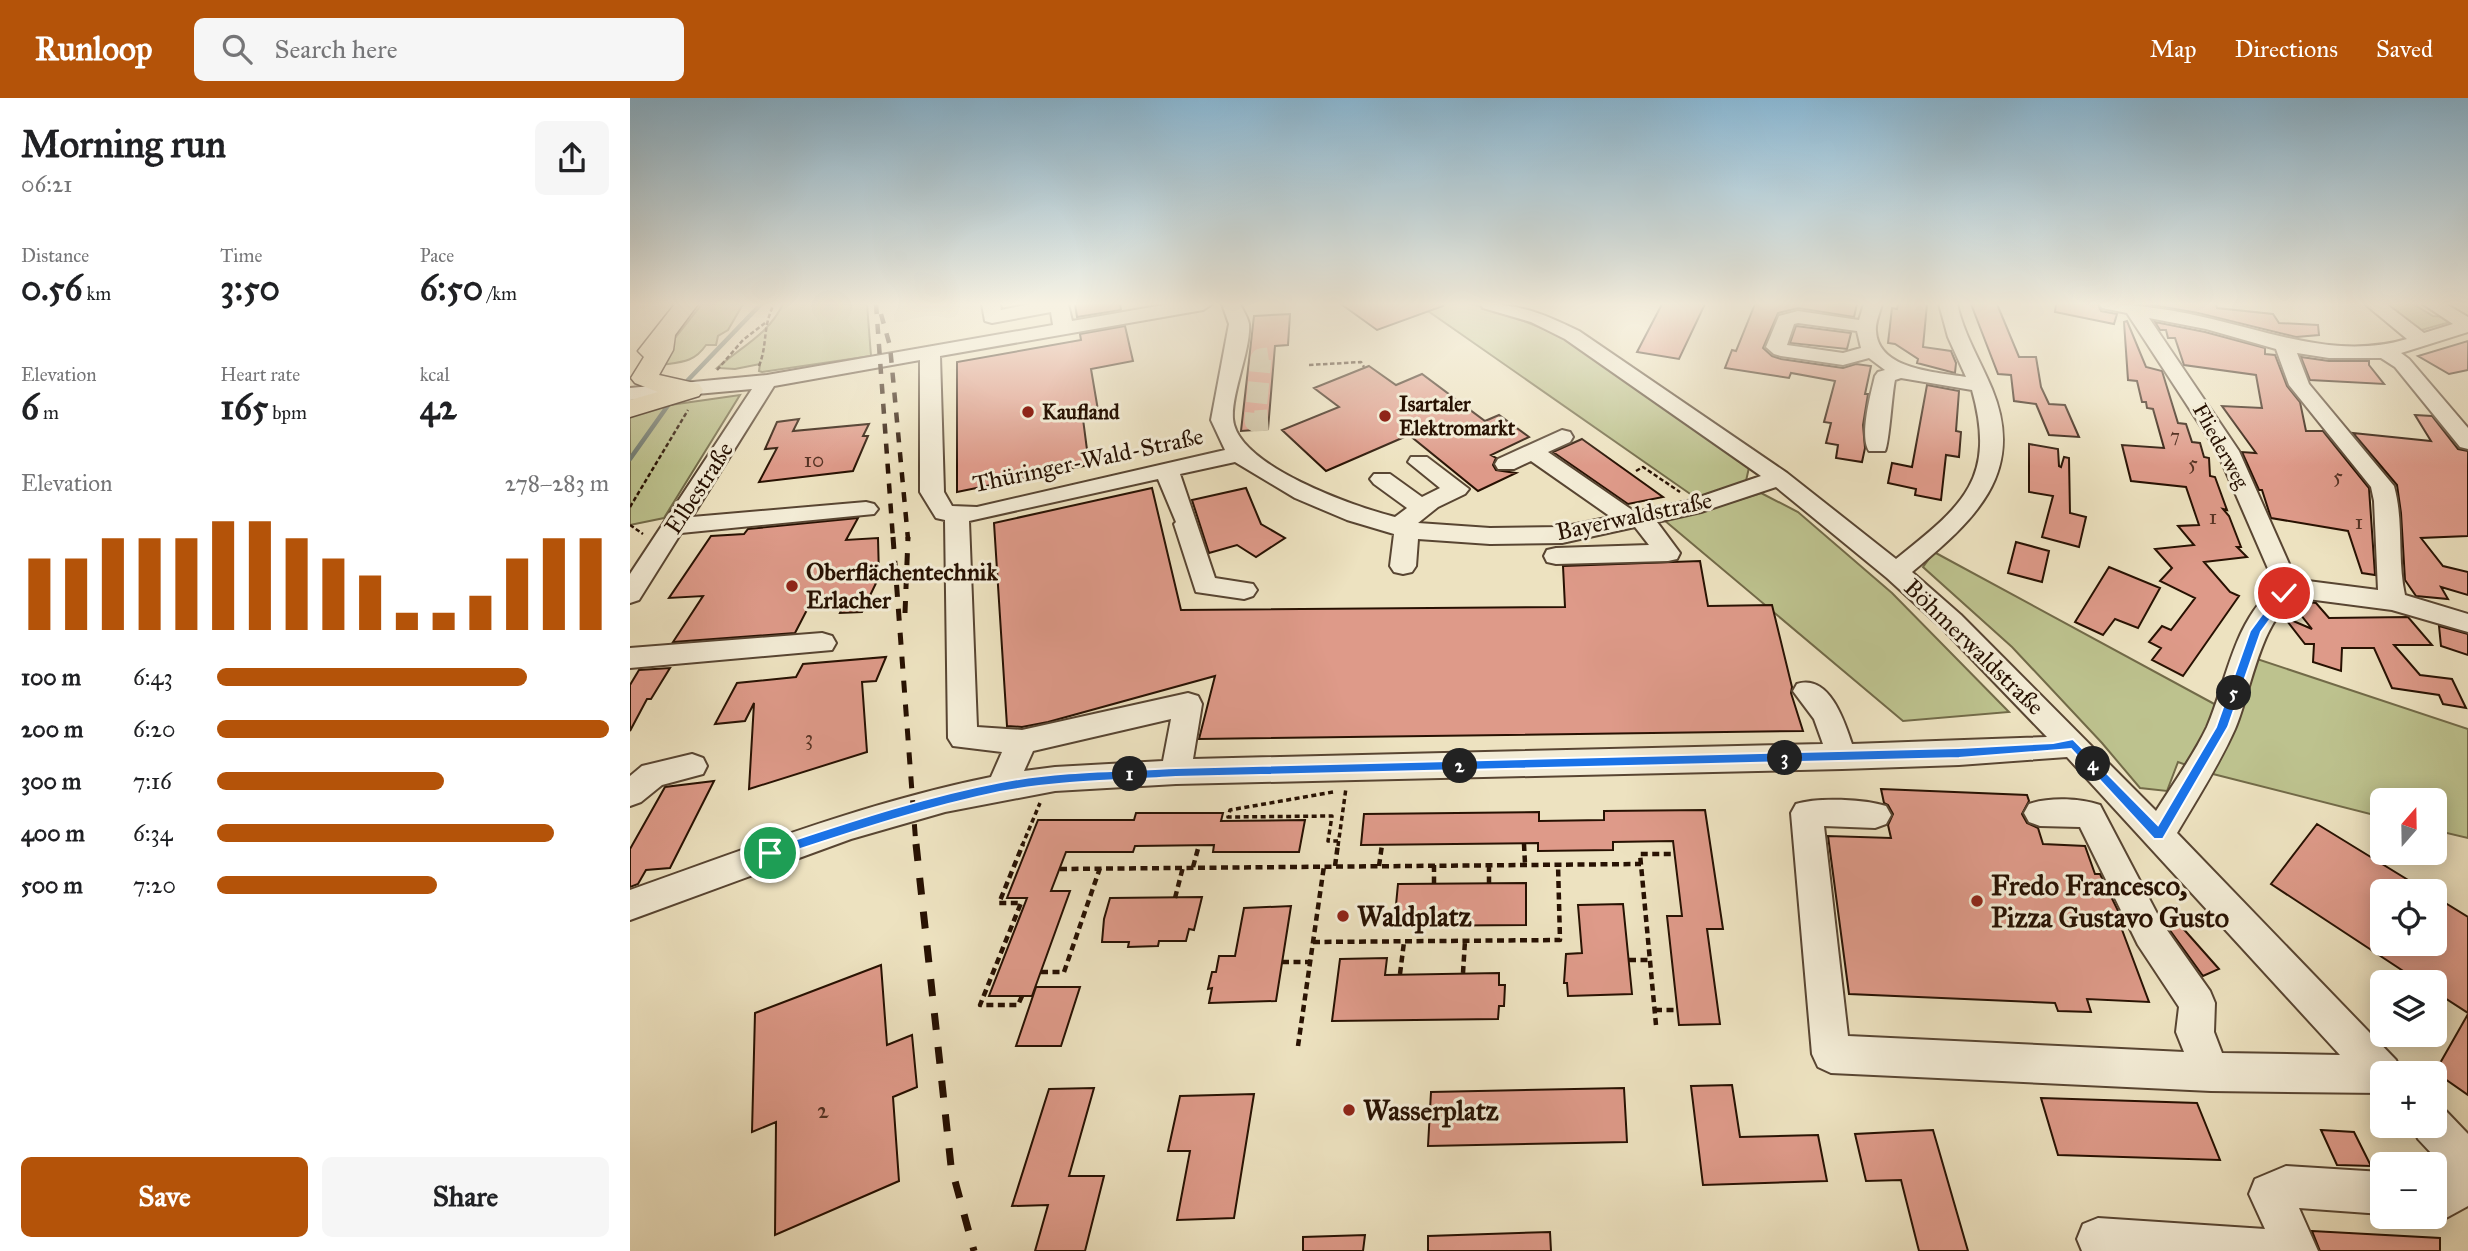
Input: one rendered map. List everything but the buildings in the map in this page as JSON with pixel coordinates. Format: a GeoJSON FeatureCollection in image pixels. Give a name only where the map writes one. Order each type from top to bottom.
{"type":"FeatureCollection","features":[{"type":"Feature","properties":{"kind":"main road"},"geometry":{"type":"LineString","coordinates":[[630,375],[644,358]]}},
{"type":"Feature","properties":{"kind":"main road"},"geometry":{"type":"LineString","coordinates":[[656,358],[644,378],[657,384],[690,390]]}},
{"type":"Feature","properties":{"kind":"main road"},"geometry":{"type":"LineString","coordinates":[[630,409],[690,390]]}},
{"type":"Feature","properties":{"kind":"street"},"geometry":{"type":"LineString","coordinates":[[630,394],[759,382],[907,358]]}},
{"type":"Feature","properties":{"kind":"street","name":"Thüringer-Wald-Straße"},"geometry":{"type":"LineString","coordinates":[[930,358],[932,492],[944,513],[976,514],[1238,454]]}},
{"type":"Feature","properties":{"kind":"street"},"geometry":{"type":"LineString","coordinates":[[1233,358],[1222,420],[1238,454]]}},
{"type":"Feature","properties":{"kind":"street","name":"Böhmerwaldstraße"},"geometry":{"type":"LineString","coordinates":[[1605,358],[1780,478],[1896,572],[1952,622],[2126,799],[2371,1061]]}},
{"type":"Feature","properties":{"kind":"street"},"geometry":{"type":"LineString","coordinates":[[1882,358],[1902,372]]}},
{"type":"Feature","properties":{"kind":"street"},"geometry":{"type":"LineString","coordinates":[[1896,572],[1957,522],[1990,468],[1992,438],[1987,403],[1967,358]]}},
{"type":"Feature","properties":{"kind":"street","name":"Fliederweg"},"geometry":{"type":"LineString","coordinates":[[2166,358],[2228,451],[2283,579],[2293,589]]}},
{"type":"Feature","properties":{"kind":"street"},"geometry":{"type":"LineString","coordinates":[[2289,358],[2299,385],[2382,486],[2388,578],[2393,601]]}},
{"type":"Feature","properties":{"kind":"street"},"geometry":{"type":"LineString","coordinates":[[2394,358],[2402,363],[2468,442]]}},
{"type":"Feature","properties":{"kind":"street"},"geometry":{"type":"LineString","coordinates":[[1877,446],[1878,412],[1885,376],[1902,372],[1979,385]]}},
{"type":"Feature","properties":{"kind":"street","name":"Elbestraße"},"geometry":{"type":"LineString","coordinates":[[630,594],[675,526],[759,382]]}},
{"type":"Feature","properties":{"kind":"street"},"geometry":{"type":"LineString","coordinates":[[1506,464],[1562,437]]}},
{"type":"Feature","properties":{"kind":"street"},"geometry":{"type":"LineString","coordinates":[[1532,451],[1636,519],[1668,553],[1556,556]]}},
{"type":"Feature","properties":{"kind":"street","name":"Bayerwaldstraße"},"geometry":{"type":"LineString","coordinates":[[1238,454],[1329,506],[1403,528],[1490,537],[1562,535],[1698,505],[1780,478]]}},
{"type":"Feature","properties":{"kind":"street"},"geometry":{"type":"LineString","coordinates":[[1403,566],[1403,528],[1422,508],[1457,489],[1419,462]]}},
{"type":"Feature","properties":{"kind":"street"},"geometry":{"type":"LineString","coordinates":[[1167,471],[1205,586],[1244,590]]}},
{"type":"Feature","properties":{"kind":"street"},"geometry":{"type":"LineString","coordinates":[[1382,479],[1422,508]]}},
{"type":"Feature","properties":{"kind":"street"},"geometry":{"type":"LineString","coordinates":[[675,526],[866,509]]}},
{"type":"Feature","properties":{"kind":"street"},"geometry":{"type":"LineString","coordinates":[[960,513],[956,524],[963,738],[1022,742],[1188,704],[1176,772]]}},
{"type":"Feature","properties":{"kind":"street"},"geometry":{"type":"LineString","coordinates":[[2159,835],[2222,727],[2256,631],[2284,593],[2293,589],[2393,601],[2468,623]]}},
{"type":"Feature","properties":{"kind":"street"},"geometry":{"type":"LineString","coordinates":[[630,658],[822,643]]}},
{"type":"Feature","properties":{"kind":"street"},"geometry":{"type":"LineString","coordinates":[[1807,691],[1827,714],[1842,757]]}},
{"type":"Feature","properties":{"kind":"street"},"geometry":{"type":"LineString","coordinates":[[1002,787],[1022,742]]}},
{"type":"Feature","properties":{"kind":"street"},"geometry":{"type":"LineString","coordinates":[[630,905],[848,827],[912,807],[1002,787],[1050,780],[1176,772],[1842,757],[2018,750],[2073,744]]}},
{"type":"Feature","properties":{"kind":"street"},"geometry":{"type":"LineString","coordinates":[[630,793],[653,775],[692,766]]}},
{"type":"Feature","properties":{"kind":"street"},"geometry":{"type":"LineString","coordinates":[[2040,813],[2089,814],[2126,799]]}},
{"type":"Feature","properties":{"kind":"street"},"geometry":{"type":"LineString","coordinates":[[1875,815],[1807,813],[1832,1054],[2211,1072],[2370,1073]]}},
{"type":"Feature","properties":{"kind":"street"},"geometry":{"type":"LineString","coordinates":[[2089,814],[2150,934],[2197,1003],[2195,1032],[2211,1072]]}},
{"type":"Feature","properties":{"kind":"street"},"geometry":{"type":"LineString","coordinates":[[2444,1138],[2468,1163]]}},
{"type":"Feature","properties":{"kind":"street"},"geometry":{"type":"LineString","coordinates":[[2447,1196],[2468,1180]]}},
{"type":"Feature","properties":{"kind":"street"},"geometry":{"type":"LineString","coordinates":[[2297,1251],[2270,1194],[2286,1187],[2370,1192]]}},
{"type":"Feature","properties":{"kind":"street"},"geometry":{"type":"LineString","coordinates":[[2098,1239],[2281,1251]]}},
{"type":"Feature","properties":{"kind":"path"},"geometry":{"type":"LineString","coordinates":[[759,382],[763,358]]}},
{"type":"Feature","properties":{"kind":"path"},"geometry":{"type":"LineString","coordinates":[[1309,365],[1361,362],[1364,368]]}},
{"type":"Feature","properties":{"kind":"path"},"geometry":{"type":"LineString","coordinates":[[1636,471],[1643,467],[1698,505]]}},
{"type":"Feature","properties":{"kind":"path"},"geometry":{"type":"LineString","coordinates":[[630,508],[650,475]]}},
{"type":"Feature","properties":{"kind":"path"},"geometry":{"type":"LineString","coordinates":[[630,525],[643,534]]}},
{"type":"Feature","properties":{"kind":"path"},"geometry":{"type":"LineString","coordinates":[[1021,996],[1018,1005],[980,1004],[1021,903],[999,903],[1050,780]]}},
{"type":"Feature","properties":{"kind":"path"},"geometry":{"type":"LineString","coordinates":[[1335,866],[1345,791],[1230,810],[1228,817],[1332,816],[1328,841],[1338,841]]}},
{"type":"Feature","properties":{"kind":"path"},"geometry":{"type":"LineString","coordinates":[[1524,843],[1525,864]]}},
{"type":"Feature","properties":{"kind":"path"},"geometry":{"type":"LineString","coordinates":[[1193,867],[1199,845]]}},
{"type":"Feature","properties":{"kind":"path"},"geometry":{"type":"LineString","coordinates":[[1379,866],[1382,845]]}},
{"type":"Feature","properties":{"kind":"path"},"geometry":{"type":"LineString","coordinates":[[1656,1025],[1640,854],[1675,854]]}},
{"type":"Feature","properties":{"kind":"path"},"geometry":{"type":"LineString","coordinates":[[1489,864],[1489,883]]}},
{"type":"Feature","properties":{"kind":"path"},"geometry":{"type":"LineString","coordinates":[[1313,942],[1560,940],[1558,864]]}},
{"type":"Feature","properties":{"kind":"path"},"geometry":{"type":"LineString","coordinates":[[1060,869],[1641,864]]}},
{"type":"Feature","properties":{"kind":"path"},"geometry":{"type":"LineString","coordinates":[[1434,865],[1434,884]]}},
{"type":"Feature","properties":{"kind":"path"},"geometry":{"type":"LineString","coordinates":[[1298,1046],[1324,866]]}},
{"type":"Feature","properties":{"kind":"path"},"geometry":{"type":"LineString","coordinates":[[1175,898],[1183,867]]}},
{"type":"Feature","properties":{"kind":"path"},"geometry":{"type":"LineString","coordinates":[[1041,971],[1064,972],[1100,868]]}},
{"type":"Feature","properties":{"kind":"path"},"geometry":{"type":"LineString","coordinates":[[1400,974],[1404,942]]}},
{"type":"Feature","properties":{"kind":"path"},"geometry":{"type":"LineString","coordinates":[[1462,974],[1465,942]]}},
{"type":"Feature","properties":{"kind":"path"},"geometry":{"type":"LineString","coordinates":[[1629,960],[1650,960]]}},
{"type":"Feature","properties":{"kind":"path"},"geometry":{"type":"LineString","coordinates":[[1282,962],[1310,962]]}},
{"type":"Feature","properties":{"kind":"path"},"geometry":{"type":"LineString","coordinates":[[1654,1010],[1677,1010]]}},
{"type":"Feature","properties":{"kind":"green space"},"geometry":{"type":"Polygon","coordinates":[[[662,358],[692,358],[686,361],[660,365],[662,358]]]}},
{"type":"Feature","properties":{"kind":"green space"},"geometry":{"type":"Polygon","coordinates":[[[730,358],[859,358],[762,372],[759,371],[760,364],[735,369],[717,368],[730,358]]]}},
{"type":"Feature","properties":{"kind":"green space"},"geometry":{"type":"Polygon","coordinates":[[[1495,358],[1593,358],[1750,463],[1746,481],[1696,498],[1495,358]]]}},
{"type":"Feature","properties":{"kind":"green space"},"geometry":{"type":"Polygon","coordinates":[[[740,395],[664,518],[630,525],[630,417],[635,410],[740,395]]]}},
{"type":"Feature","properties":{"kind":"green space"},"geometry":{"type":"Polygon","coordinates":[[[1761,493],[1798,512],[1892,593],[2009,712],[1903,721],[1664,520],[1761,493]]]}},
{"type":"Feature","properties":{"kind":"green space"},"geometry":{"type":"Polygon","coordinates":[[[1934,552],[2218,706],[2242,654],[2468,729],[2468,838],[2447,833],[2447,788],[2370,788],[2370,814],[2209,773],[2178,762],[2167,791],[2140,788],[2102,743],[2012,647],[1923,567],[1934,552]]]}},
{"type":"Feature","properties":{"kind":"waterway"},"geometry":{"type":"LineString","coordinates":[[688,380],[709,358]]}},
{"type":"Feature","properties":{"kind":"waterway"},"geometry":{"type":"LineString","coordinates":[[630,459],[669,404]]}},
{"type":"Feature","properties":{"kind":"tunnel"},"geometry":{"type":"LineString","coordinates":[[1268,420],[1255,421],[1261,359],[1269,358]]}},
{"type":"Feature","properties":{"kind":"railway"},"geometry":{"type":"LineString","coordinates":[[880,358],[893,539]]}},
{"type":"Feature","properties":{"kind":"railway"},"geometry":{"type":"LineString","coordinates":[[891,358],[908,538]]}},
{"type":"Feature","properties":{"kind":"railway"},"geometry":{"type":"LineString","coordinates":[[893,537],[916,846]]}},
{"type":"Feature","properties":{"kind":"railway"},"geometry":{"type":"LineString","coordinates":[[905,613],[908,538]]}},
{"type":"Feature","properties":{"kind":"railway"},"geometry":{"type":"LineString","coordinates":[[916,844],[951,1166],[974,1251]]}},
{"type":"Feature","properties":{"kind":"place","name":"Kaufland"},"geometry":{"type":"Point","coordinates":[1028,412]}},
{"type":"Feature","properties":{"kind":"place","name":"Isartaler Elektromarkt"},"geometry":{"type":"Point","coordinates":[1385,416]}},
{"type":"Feature","properties":{"kind":"place","name":"Oberflächentechnik Erlacher"},"geometry":{"type":"Point","coordinates":[792,586]}},
{"type":"Feature","properties":{"kind":"place","name":"Fredo Francesco, Pizza Gustavo Gusto"},"geometry":{"type":"Point","coordinates":[1977,901]}},
{"type":"Feature","properties":{"kind":"place","name":"Waldplatz"},"geometry":{"type":"Point","coordinates":[1343,916]}},
{"type":"Feature","properties":{"kind":"place","name":"Wasserplatz"},"geometry":{"type":"Point","coordinates":[1349,1110]}},
{"type":"Feature","properties":{"kind":"route"},"geometry":{"type":"LineString","coordinates":[[770,853],[912,807],[1002,787],[1055,779],[1176,772],[1959,753],[2053,748],[2073,744],[2159,835],[2222,727],[2256,631],[2284,593]]}}]}
